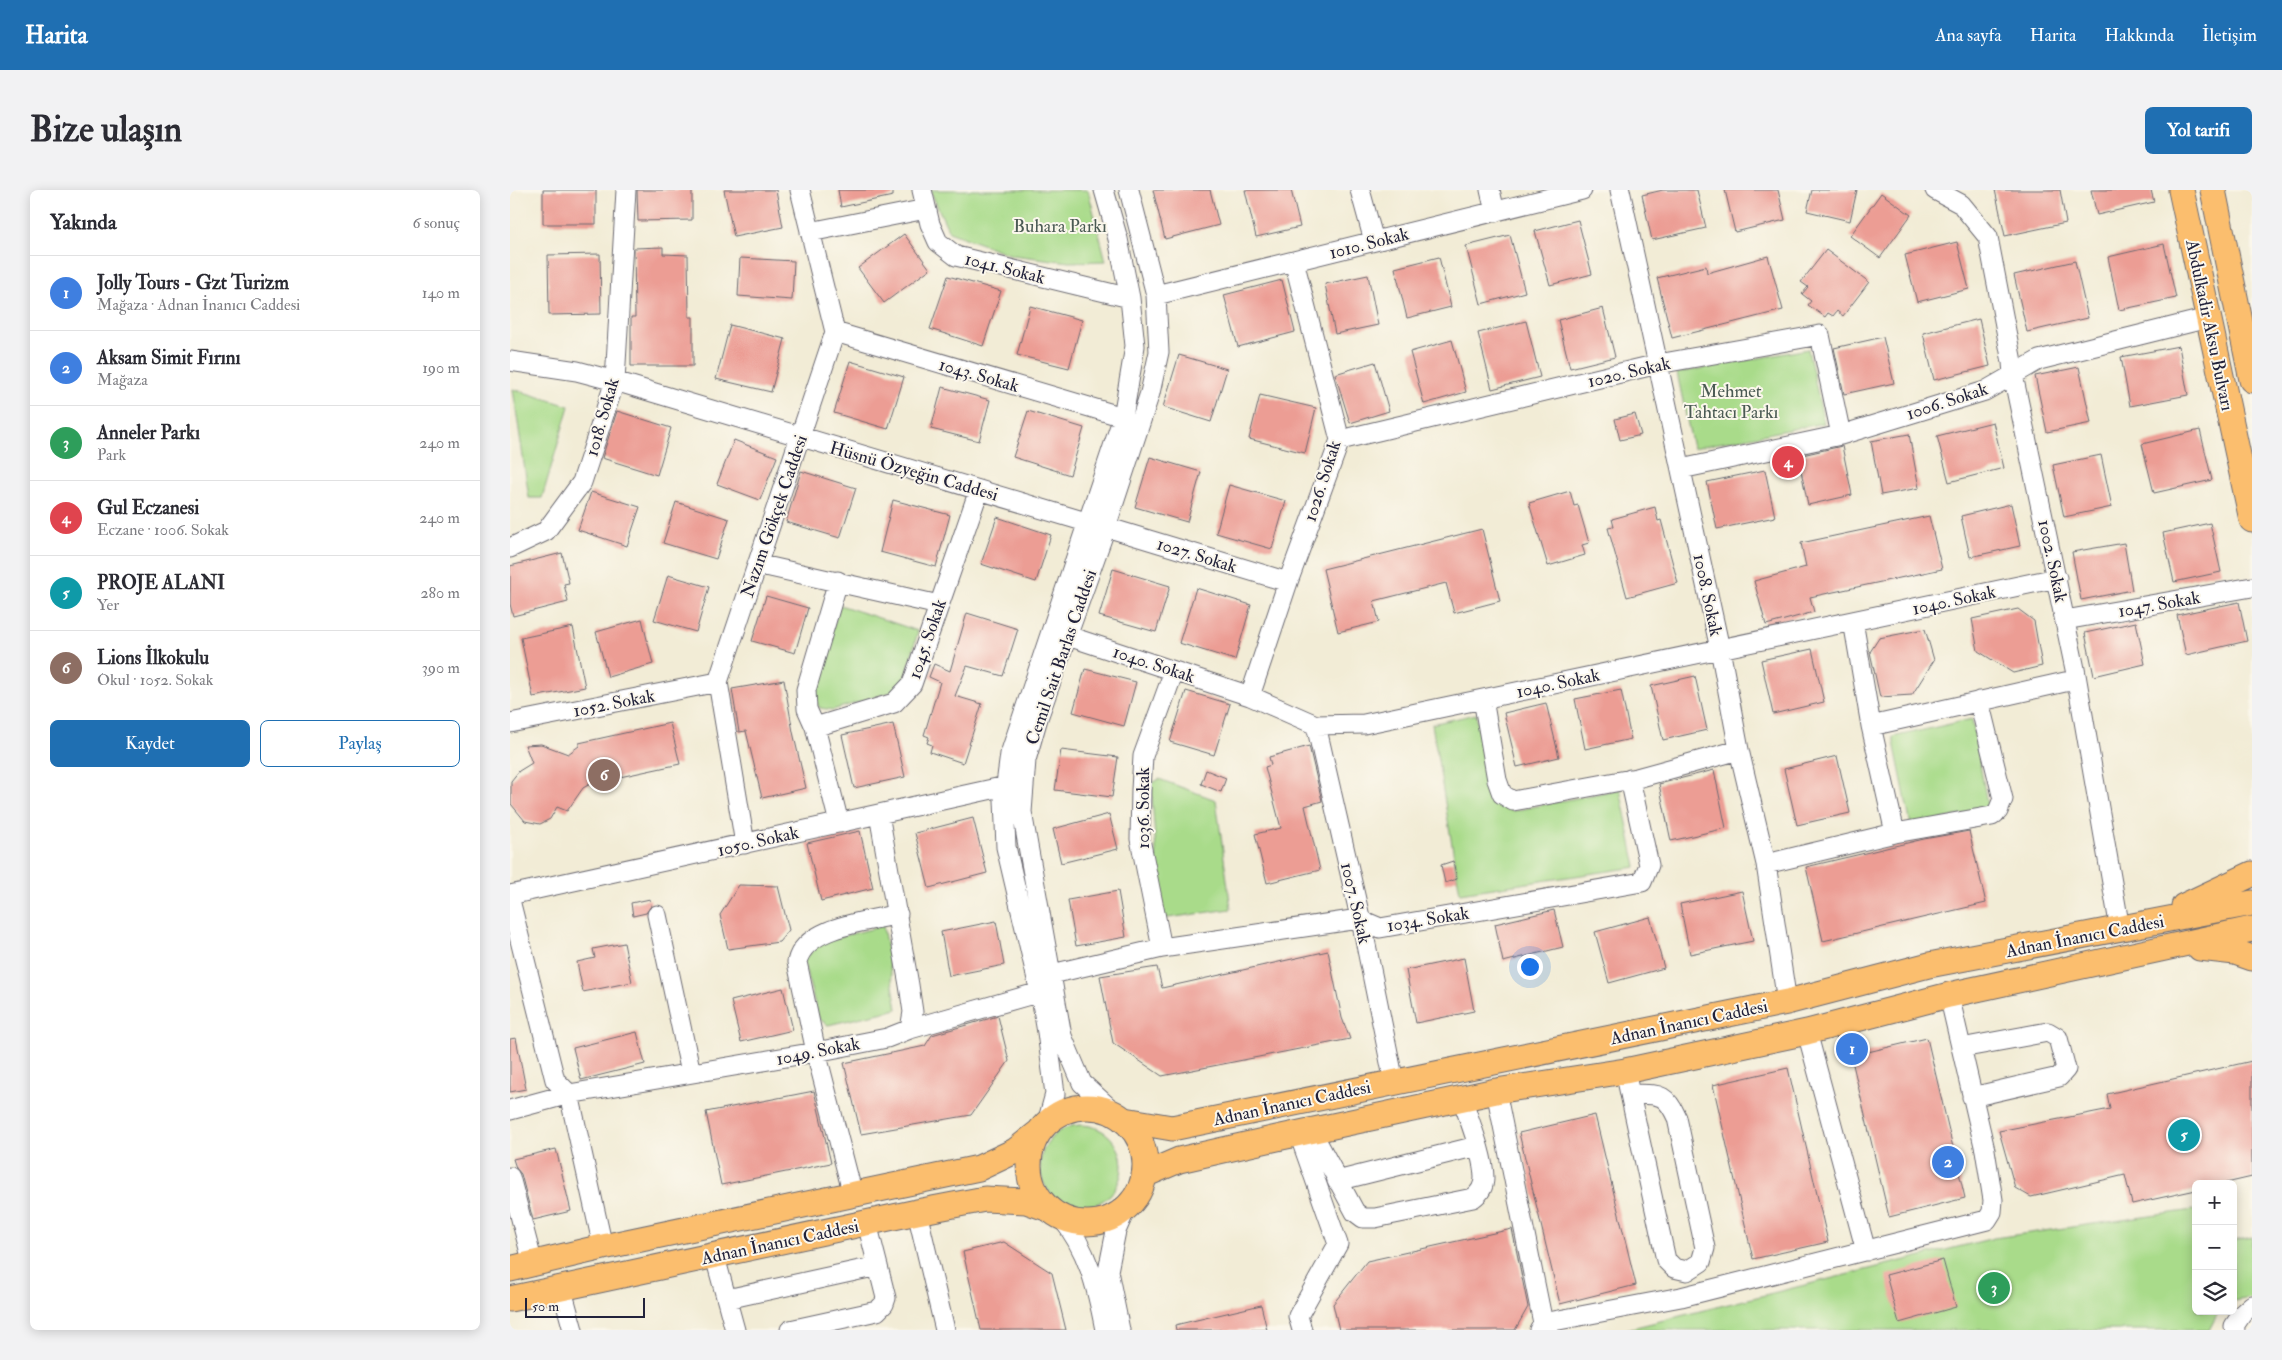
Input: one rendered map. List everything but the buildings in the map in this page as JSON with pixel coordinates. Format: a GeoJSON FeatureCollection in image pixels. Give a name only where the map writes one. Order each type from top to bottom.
{"type":"FeatureCollection","features":[{"type":"Feature","properties":{"kind":"main road","name":"Abdulkadir Aksu Bulvarı"},"geometry":{"type":"LineString","coordinates":[[2181,190],[2252,520]]}},
{"type":"Feature","properties":{"kind":"main road","name":"Abdulkadir Aksu Bulvarı"},"geometry":{"type":"LineString","coordinates":[[2212,190],[2248,336],[2252,380]]}},
{"type":"Feature","properties":{"kind":"main road"},"geometry":{"type":"LineString","coordinates":[[2130,927],[2210,895],[2252,874]]}},
{"type":"Feature","properties":{"kind":"main road","name":"Adnan İnanıcı Caddesi"},"geometry":{"type":"LineString","coordinates":[[1121,1118],[1172,1128],[1787,1002],[1929,966],[2252,903]]}},
{"type":"Feature","properties":{"kind":"main road","name":"Adnan İnanıcı Caddesi"},"geometry":{"type":"LineString","coordinates":[[1144,1175],[1179,1160],[1496,1091],[1627,1082],[1949,995],[2252,929]]}},
{"type":"Feature","properties":{"kind":"main road"},"geometry":{"type":"LineString","coordinates":[[2177,946],[2235,952],[2252,958]]}},
{"type":"Feature","properties":{"kind":"main road"},"geometry":{"type":"LineString","coordinates":[[1080,1107],[1104,1109],[1121,1118],[1140,1139],[1145,1157],[1141,1187],[1127,1206],[1107,1219],[1095,1222],[1071,1220],[1054,1212],[1035,1190],[1030,1172],[1030,1154],[1043,1127],[1057,1115],[1080,1107]]}},
{"type":"Feature","properties":{"kind":"main road","name":"Adnan İnanıcı Caddesi"},"geometry":{"type":"LineString","coordinates":[[521,1267],[603,1247],[979,1168],[1015,1151],[1043,1127]]}},
{"type":"Feature","properties":{"kind":"main road","name":"Adnan İnanıcı Caddesi"},"geometry":{"type":"LineString","coordinates":[[510,1299],[562,1290],[716,1257],[916,1212],[985,1200],[1026,1201],[1054,1212]]}},
{"type":"Feature","properties":{"kind":"street","name":"1018. Sokak"},"geometry":{"type":"LineString","coordinates":[[510,548],[546,531],[582,482],[615,381],[626,190]]}},
{"type":"Feature","properties":{"kind":"street"},"geometry":{"type":"LineString","coordinates":[[800,190],[835,332]]}},
{"type":"Feature","properties":{"kind":"street","name":"1041. Sokak"},"geometry":{"type":"LineString","coordinates":[[922,190],[926,209],[938,242],[956,256],[1130,298]]}},
{"type":"Feature","properties":{"kind":"street","name":"Cemil Sait Barlas Caddesi"},"geometry":{"type":"LineString","coordinates":[[1043,1127],[1055,1094],[1040,992],[1006,847],[1004,800],[1010,754],[1086,522],[1123,417],[1135,346],[1130,298],[1118,240],[1104,190]]}},
{"type":"Feature","properties":{"kind":"street","name":"Cemil Sait Barlas Caddesi"},"geometry":{"type":"LineString","coordinates":[[1121,1118],[1082,1083],[1062,1036],[1022,812],[1026,760],[1038,718],[1106,527],[1150,393],[1159,352],[1156,296],[1129,190]]}},
{"type":"Feature","properties":{"kind":"street"},"geometry":{"type":"LineString","coordinates":[[1360,190],[1374,242]]}},
{"type":"Feature","properties":{"kind":"street"},"geometry":{"type":"LineString","coordinates":[[1490,190],[1496,212]]}},
{"type":"Feature","properties":{"kind":"street","name":"1010. Sokak"},"geometry":{"type":"LineString","coordinates":[[1156,296],[1582,190]]}},
{"type":"Feature","properties":{"kind":"street","name":"1008. Sokak"},"geometry":{"type":"LineString","coordinates":[[1620,190],[1720,649],[1739,750],[1766,864],[1787,1002]]}},
{"type":"Feature","properties":{"kind":"street","name":"1002. Sokak"},"geometry":{"type":"LineString","coordinates":[[1935,190],[1961,204],[1988,237],[2013,375],[2130,927]]}},
{"type":"Feature","properties":{"kind":"street"},"geometry":{"type":"LineString","coordinates":[[810,232],[926,209]]}},
{"type":"Feature","properties":{"kind":"street","name":"1026. Sokak"},"geometry":{"type":"LineString","coordinates":[[1250,696],[1288,582],[1340,440],[1294,261]]}},
{"type":"Feature","properties":{"kind":"street","name":"1006. Sokak"},"geometry":{"type":"LineString","coordinates":[[1681,470],[1841,435],[1985,391],[2039,360],[2208,318]]}},
{"type":"Feature","properties":{"kind":"street","name":"1043. Sokak"},"geometry":{"type":"LineString","coordinates":[[835,332],[1123,417]]}},
{"type":"Feature","properties":{"kind":"street","name":"Nazım Gökçek Caddesi"},"geometry":{"type":"LineString","coordinates":[[745,844],[718,682],[835,332]]}},
{"type":"Feature","properties":{"kind":"street","name":"1020. Sokak"},"geometry":{"type":"LineString","coordinates":[[1340,440],[1658,364],[1820,335],[1841,435]]}},
{"type":"Feature","properties":{"kind":"street","name":"Hüsnü Özyeğin Caddesi"},"geometry":{"type":"LineString","coordinates":[[510,361],[577,371],[615,381],[1086,522]]}},
{"type":"Feature","properties":{"kind":"street","name":"1045. Sokak"},"geometry":{"type":"LineString","coordinates":[[815,727],[894,703],[901,698],[912,684],[979,490]]}},
{"type":"Feature","properties":{"kind":"street","name":"1027. Sokak"},"geometry":{"type":"LineString","coordinates":[[1106,527],[1288,582]]}},
{"type":"Feature","properties":{"kind":"street"},"geometry":{"type":"LineString","coordinates":[[757,564],[939,605]]}},
{"type":"Feature","properties":{"kind":"street","name":"1040. Sokak"},"geometry":{"type":"LineString","coordinates":[[1068,636],[1250,696],[1316,725],[1364,724],[2057,578]]}},
{"type":"Feature","properties":{"kind":"street"},"geometry":{"type":"LineString","coordinates":[[838,581],[806,690],[807,709],[815,727],[839,823]]}},
{"type":"Feature","properties":{"kind":"street","name":"1047. Sokak"},"geometry":{"type":"LineString","coordinates":[[2065,620],[2252,587]]}},
{"type":"Feature","properties":{"kind":"street"},"geometry":{"type":"LineString","coordinates":[[1852,621],[1871,726],[1895,833]]}},
{"type":"Feature","properties":{"kind":"street","name":"1036. Sokak"},"geometry":{"type":"LineString","coordinates":[[1162,948],[1140,839],[1141,790],[1143,756],[1174,671]]}},
{"type":"Feature","properties":{"kind":"street"},"geometry":{"type":"LineString","coordinates":[[1871,726],[1978,701],[2077,681]]}},
{"type":"Feature","properties":{"kind":"street","name":"1052. Sokak"},"geometry":{"type":"LineString","coordinates":[[510,723],[718,682]]}},
{"type":"Feature","properties":{"kind":"street"},"geometry":{"type":"LineString","coordinates":[[1483,699],[1496,780],[1502,794],[1513,801],[1630,779],[1739,750]]}},
{"type":"Feature","properties":{"kind":"street"},"geometry":{"type":"LineString","coordinates":[[1766,864],[1895,833],[1992,816],[1998,811],[2003,799],[1978,701]]}},
{"type":"Feature","properties":{"kind":"street","name":"1007. Sokak"},"geometry":{"type":"LineString","coordinates":[[1316,725],[1358,919],[1363,930],[1394,1082]]}},
{"type":"Feature","properties":{"kind":"street","name":"1034. Sokak"},"geometry":{"type":"LineString","coordinates":[[1052,974],[1162,948],[1358,919],[1380,928],[1642,882],[1649,865],[1630,779]]}},
{"type":"Feature","properties":{"kind":"street","name":"1050. Sokak"},"geometry":{"type":"LineString","coordinates":[[510,895],[1006,786]]}},
{"type":"Feature","properties":{"kind":"street"},"geometry":{"type":"LineString","coordinates":[[878,814],[898,914],[913,1012],[910,1029]]}},
{"type":"Feature","properties":{"kind":"street"},"geometry":{"type":"LineString","coordinates":[[510,900],[555,1080],[569,1094],[603,1247]]}},
{"type":"Feature","properties":{"kind":"street"},"geometry":{"type":"LineString","coordinates":[[852,1195],[816,1052],[797,962],[800,952],[809,941],[822,933],[898,914]]}},
{"type":"Feature","properties":{"kind":"street"},"geometry":{"type":"LineString","coordinates":[[657,915],[690,1074]]}},
{"type":"Feature","properties":{"kind":"street","name":"1049. Sokak"},"geometry":{"type":"LineString","coordinates":[[510,1110],[569,1094],[816,1052],[886,1038],[910,1029],[1040,992]]}},
{"type":"Feature","properties":{"kind":"street"},"geometry":{"type":"LineString","coordinates":[[1496,1091],[1541,1326],[1682,1297],[1987,1220],[1992,1212],[1993,1200],[1985,1150],[1949,995]]}},
{"type":"Feature","properties":{"kind":"street"},"geometry":{"type":"LineString","coordinates":[[1807,1032],[1866,1251]]}},
{"type":"Feature","properties":{"kind":"street"},"geometry":{"type":"LineString","coordinates":[[1961,1048],[2048,1032],[2058,1038],[2066,1069],[2059,1077],[1972,1097]]}},
{"type":"Feature","properties":{"kind":"street"},"geometry":{"type":"LineString","coordinates":[[1627,1082],[1669,1101],[1676,1118],[1705,1248],[1701,1262],[1687,1270],[1674,1268],[1666,1260],[1627,1082]]}},
{"type":"Feature","properties":{"kind":"street"},"geometry":{"type":"LineString","coordinates":[[1305,1133],[1338,1181],[1355,1212],[1363,1218],[1375,1218],[1473,1198],[1481,1192],[1484,1178],[1477,1146],[1462,1098]]}},
{"type":"Feature","properties":{"kind":"street"},"geometry":{"type":"LineString","coordinates":[[1302,1330],[1298,1316],[1338,1244],[1305,1133]]}},
{"type":"Feature","properties":{"kind":"street"},"geometry":{"type":"LineString","coordinates":[[1338,1181],[1477,1146]]}},
{"type":"Feature","properties":{"kind":"street"},"geometry":{"type":"LineString","coordinates":[[510,1177],[521,1267]]}},
{"type":"Feature","properties":{"kind":"street"},"geometry":{"type":"LineString","coordinates":[[1120,1330],[1108,1271],[1116,1231],[1127,1206]]}},
{"type":"Feature","properties":{"kind":"street"},"geometry":{"type":"LineString","coordinates":[[916,1212],[945,1330]]}},
{"type":"Feature","properties":{"kind":"street"},"geometry":{"type":"LineString","coordinates":[[1054,1212],[1076,1238],[1096,1282],[1106,1330]]}},
{"type":"Feature","properties":{"kind":"street"},"geometry":{"type":"LineString","coordinates":[[790,1330],[877,1311],[884,1304],[886,1298],[867,1223]]}},
{"type":"Feature","properties":{"kind":"street"},"geometry":{"type":"LineString","coordinates":[[716,1257],[734,1330]]}},
{"type":"Feature","properties":{"kind":"street"},"geometry":{"type":"LineString","coordinates":[[727,1299],[878,1266]]}},
{"type":"Feature","properties":{"kind":"street"},"geometry":{"type":"LineString","coordinates":[[562,1290],[573,1330]]}},
{"type":"Feature","properties":{"kind":"street"},"geometry":{"type":"LineString","coordinates":[[2235,1330],[2234,1326],[2242,1314],[2252,1305]]}},
{"type":"Feature","properties":{"kind":"green space","name":"Buhara Parkı"},"geometry":{"type":"Polygon","coordinates":[[[930,190],[1088,190],[1106,261],[1069,262],[1012,255],[949,232],[930,190]]]}},
{"type":"Feature","properties":{"kind":"green space","name":"Mehmet Tahtacı Parkı"},"geometry":{"type":"Polygon","coordinates":[[[1808,349],[1824,423],[1693,448],[1677,373],[1808,349]]]}},
{"type":"Feature","properties":{"kind":"green space"},"geometry":{"type":"Polygon","coordinates":[[[513,389],[569,406],[542,498],[529,498],[513,389]]]}},
{"type":"Feature","properties":{"kind":"green space"},"geometry":{"type":"Polygon","coordinates":[[[840,605],[918,631],[905,681],[895,691],[833,710],[820,708],[814,700],[815,685],[840,605]]]}},
{"type":"Feature","properties":{"kind":"green space"},"geometry":{"type":"Polygon","coordinates":[[[1476,714],[1490,798],[1513,811],[1620,789],[1636,867],[1460,893],[1432,724],[1476,714]]]}},
{"type":"Feature","properties":{"kind":"green space"},"geometry":{"type":"Polygon","coordinates":[[[1972,719],[1988,809],[1911,826],[1893,737],[1972,719]]]}},
{"type":"Feature","properties":{"kind":"green space"},"geometry":{"type":"Polygon","coordinates":[[[1159,779],[1216,800],[1231,909],[1161,919],[1151,784],[1159,779]]]}},
{"type":"Feature","properties":{"kind":"green space"},"geometry":{"type":"Polygon","coordinates":[[[883,926],[897,1009],[828,1025],[819,1019],[803,960],[823,941],[883,926]]]}},
{"type":"Feature","properties":{"kind":"green space"},"geometry":{"type":"Polygon","coordinates":[[[1081,1125],[1097,1128],[1110,1137],[1119,1150],[1122,1166],[1119,1182],[1110,1195],[1097,1204],[1081,1207],[1065,1204],[1052,1195],[1043,1182],[1040,1166],[1043,1150],[1052,1137],[1065,1128],[1081,1125]]]}},
{"type":"Feature","properties":{"kind":"green space"},"geometry":{"type":"Polygon","coordinates":[[[2192,1210],[2192,1315],[2217,1315],[2209,1330],[1624,1330],[1994,1238],[2192,1210]]]}},
{"type":"Feature","properties":{"kind":"green space"},"geometry":{"type":"Polygon","coordinates":[[[2252,1237],[2252,1298],[2237,1300],[2237,1270],[2237,1240],[2252,1237]]]}},
{"type":"Feature","properties":{"kind":"place","name":"Gul Eczanesi"},"geometry":{"type":"Point","coordinates":[1788,462]}},
{"type":"Feature","properties":{"kind":"place","name":"Lions İlkokulu"},"geometry":{"type":"Point","coordinates":[604,775]}},
{"type":"Feature","properties":{"kind":"place","name":"Jolly Tours - Gzt Turizm"},"geometry":{"type":"Point","coordinates":[1852,1049]}},
{"type":"Feature","properties":{"kind":"place","name":"PROJE ALANI"},"geometry":{"type":"Point","coordinates":[2184,1135]}},
{"type":"Feature","properties":{"kind":"place","name":"Aksam Simit Fırını"},"geometry":{"type":"Point","coordinates":[1948,1162]}},
{"type":"Feature","properties":{"kind":"place","name":"Anneler Parkı"},"geometry":{"type":"Point","coordinates":[1994,1288]}}]}
